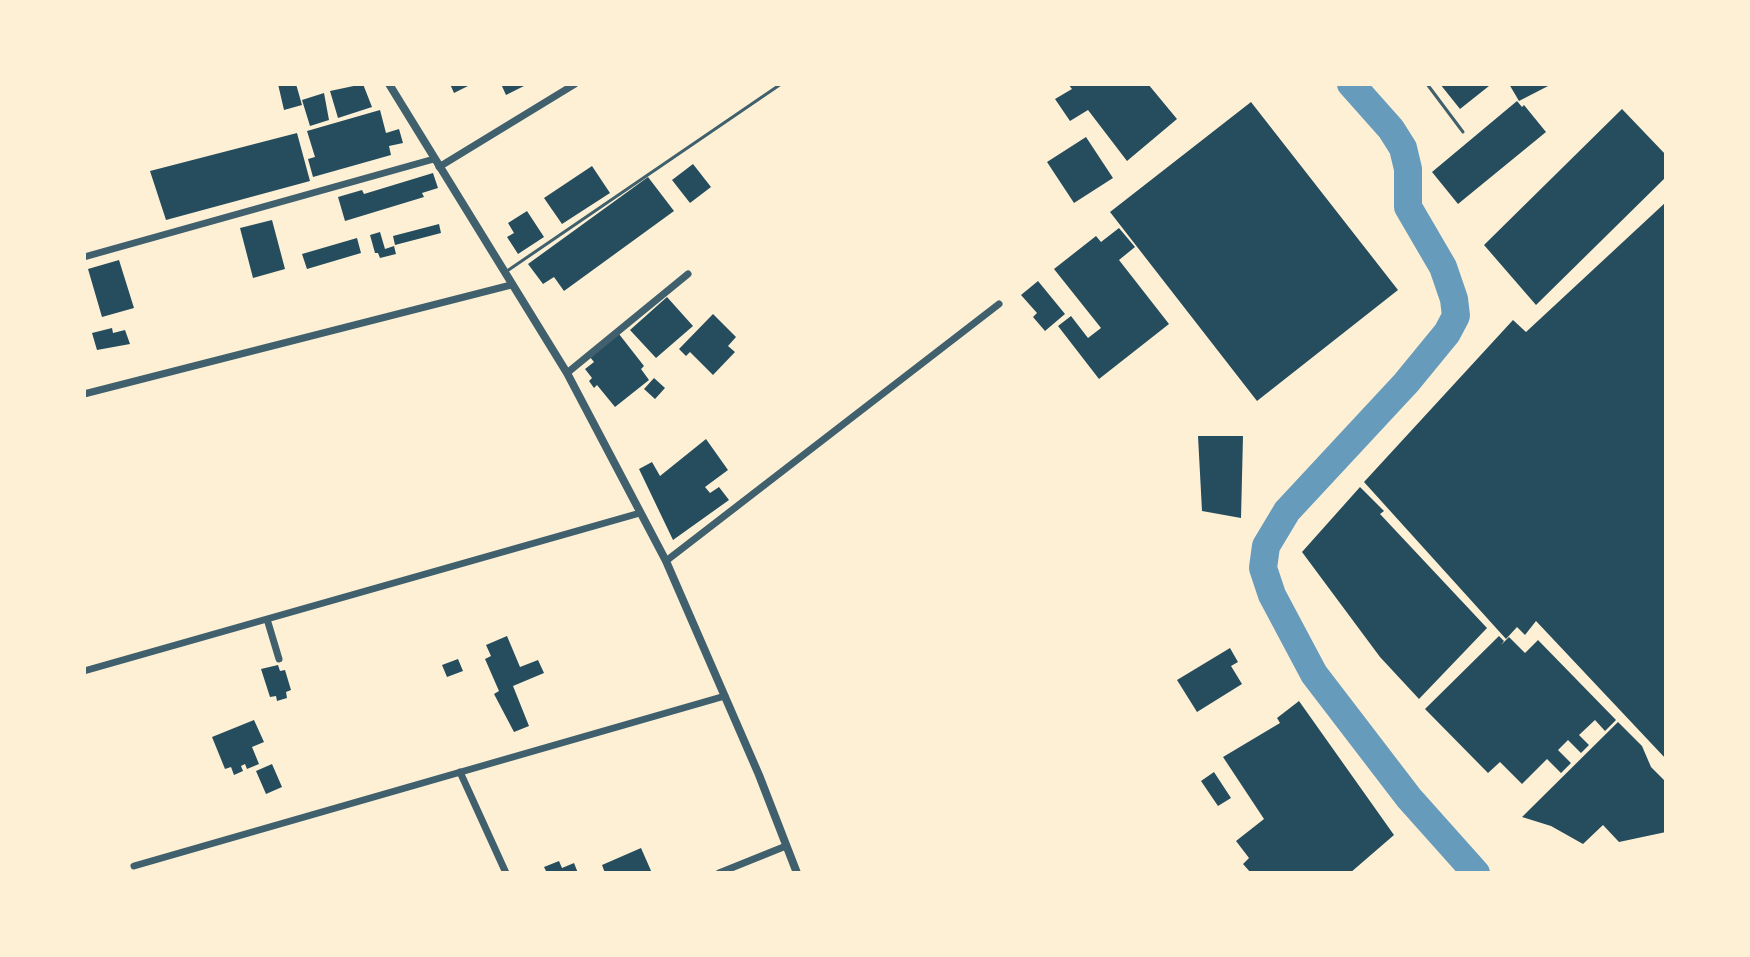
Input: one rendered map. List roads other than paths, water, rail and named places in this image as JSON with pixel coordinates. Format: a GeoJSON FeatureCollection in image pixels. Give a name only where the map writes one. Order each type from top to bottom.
{"type":"FeatureCollection","features":[{"type":"Feature","properties":{"kind":"street"},"geometry":{"type":"LineString","coordinates":[[389,84],[567,373],[666,561],[797,873]]}},
{"type":"Feature","properties":{"kind":"street"},"geometry":{"type":"LineString","coordinates":[[84,257],[437,163],[575,84]]}},
{"type":"Feature","properties":{"kind":"street"},"geometry":{"type":"LineString","coordinates":[[567,373],[688,274]]}},
{"type":"Feature","properties":{"kind":"street"},"geometry":{"type":"LineString","coordinates":[[84,394],[511,285]]}},
{"type":"Feature","properties":{"kind":"street"},"geometry":{"type":"LineString","coordinates":[[666,561],[999,304]]}},
{"type":"Feature","properties":{"kind":"street"},"geometry":{"type":"LineString","coordinates":[[84,671],[640,513]]}},
{"type":"Feature","properties":{"kind":"street"},"geometry":{"type":"LineString","coordinates":[[267,619],[279,659]]}},
{"type":"Feature","properties":{"kind":"street"},"geometry":{"type":"LineString","coordinates":[[134,866],[725,696]]}},
{"type":"Feature","properties":{"kind":"street"},"geometry":{"type":"LineString","coordinates":[[460,772],[506,873]]}},
{"type":"Feature","properties":{"kind":"street"},"geometry":{"type":"LineString","coordinates":[[719,873],[786,846]]}},
{"type":"Feature","properties":{"kind":"lane"},"geometry":{"type":"LineString","coordinates":[[504,273],[781,84]]}},
{"type":"Feature","properties":{"kind":"lane"},"geometry":{"type":"LineString","coordinates":[[1427,84],[1463,132]]}},
{"type":"Feature","properties":{"kind":"waterway"},"geometry":{"type":"LineString","coordinates":[[1351,84],[1391,129],[1403,148],[1408,169],[1408,207],[1443,267],[1454,299],[1456,316],[1447,333],[1406,383],[1287,511],[1266,546],[1263,568],[1272,595],[1314,674],[1409,798],[1476,873]]}}]}
